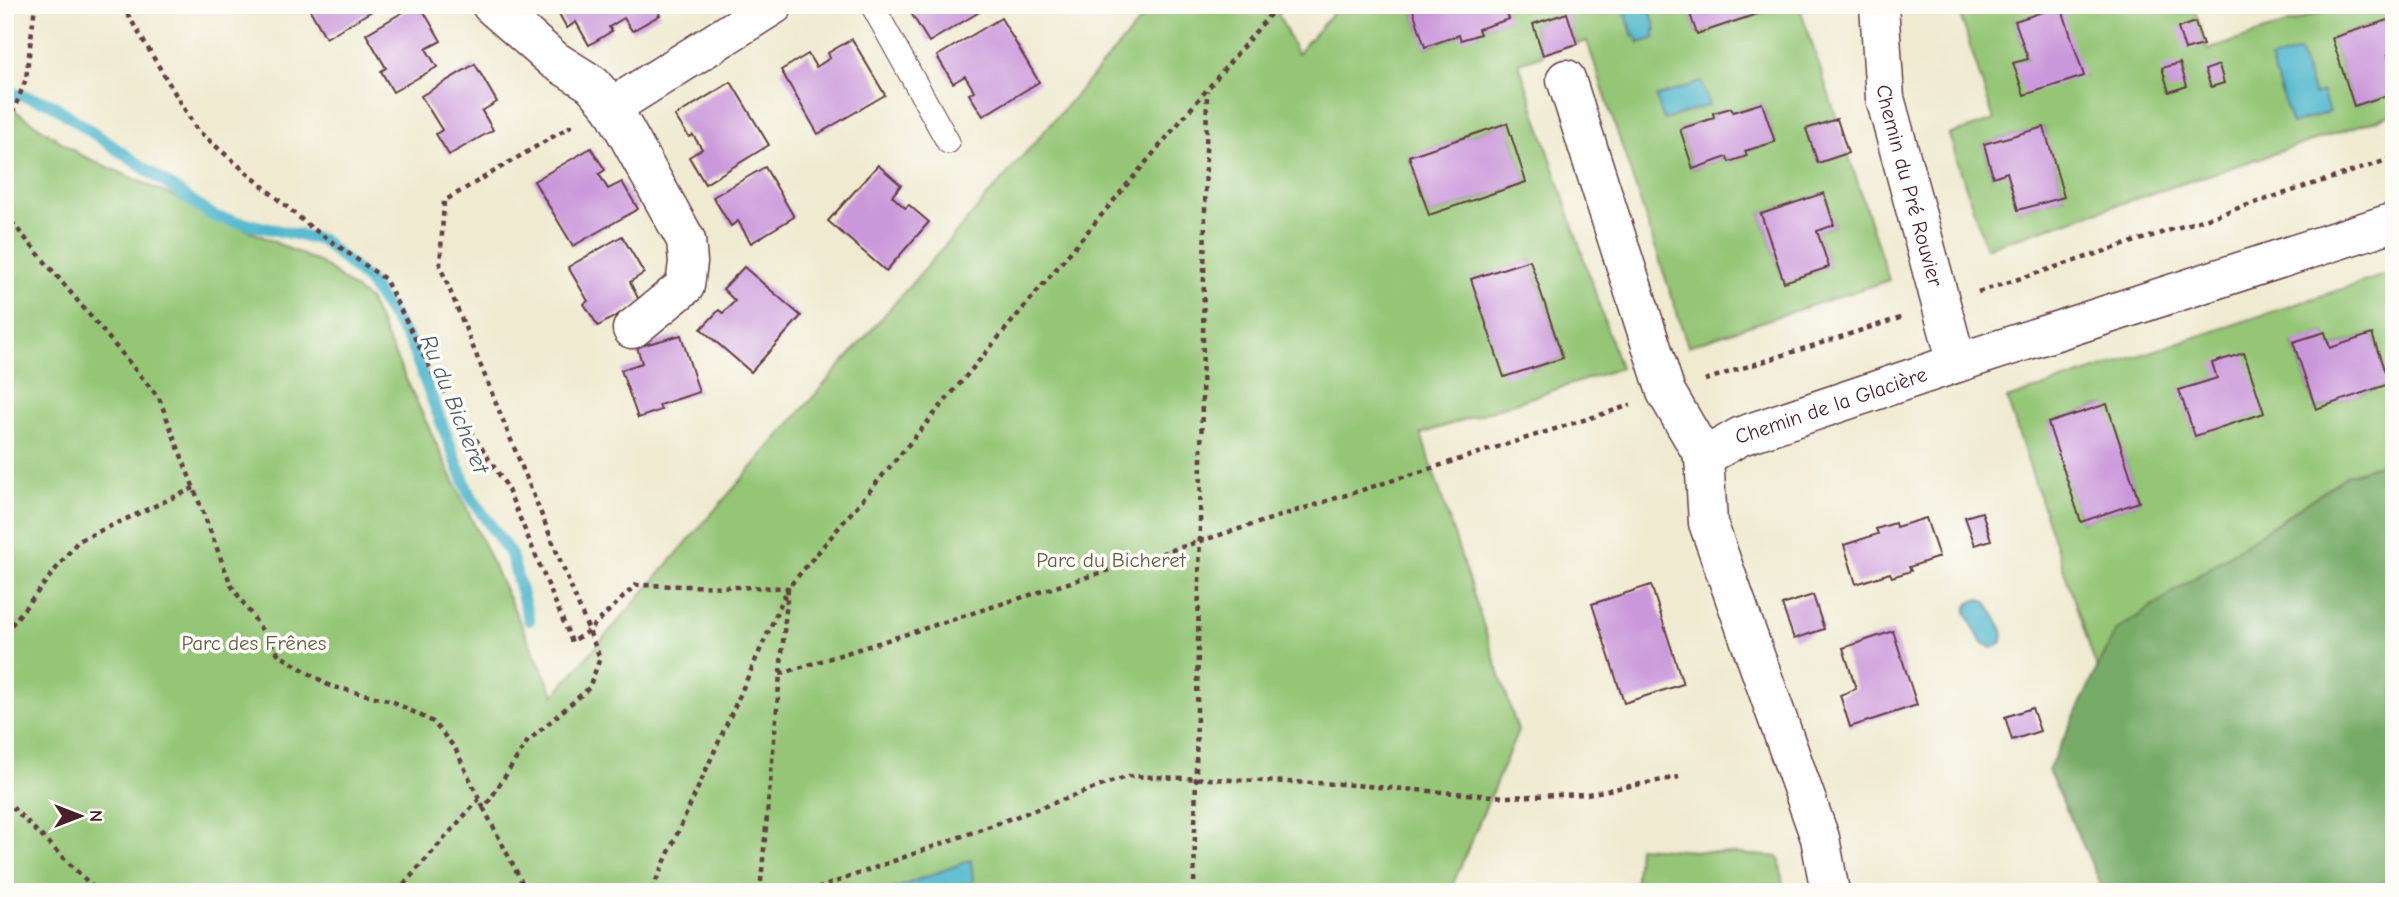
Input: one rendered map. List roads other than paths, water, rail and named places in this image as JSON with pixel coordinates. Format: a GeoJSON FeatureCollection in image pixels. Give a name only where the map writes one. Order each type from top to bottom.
{"type":"FeatureCollection","features":[{"type":"Feature","properties":{"kind":"street"},"geometry":{"type":"LineString","coordinates":[[491,5],[554,60],[592,84],[612,107],[686,240],[688,262],[685,286],[632,329]]}},
{"type":"Feature","properties":{"kind":"street"},"geometry":{"type":"LineString","coordinates":[[612,107],[774,5]]}},
{"type":"Feature","properties":{"kind":"street","name":"Chemin du Pré Rouvier"},"geometry":{"type":"LineString","coordinates":[[1879,5],[1885,98],[1957,363]]}},
{"type":"Feature","properties":{"kind":"street"},"geometry":{"type":"LineString","coordinates":[[1566,79],[1666,392],[1704,457],[1708,523],[1820,838],[1830,892]]}},
{"type":"Feature","properties":{"kind":"street","name":"Chemin de la Glacière"},"geometry":{"type":"LineString","coordinates":[[1704,457],[1741,436],[1957,363],[2394,222]]}},
{"type":"Feature","properties":{"kind":"lane"},"geometry":{"type":"LineString","coordinates":[[872,5],[948,142]]}},
{"type":"Feature","properties":{"kind":"water"},"geometry":{"type":"Polygon","coordinates":[[[1623,5],[1648,5],[1656,30],[1653,31],[1655,38],[1639,43],[1637,37],[1634,37],[1623,5]]]}},
{"type":"Feature","properties":{"kind":"water"},"geometry":{"type":"Polygon","coordinates":[[[2299,51],[2314,95],[2322,92],[2329,112],[2292,124],[2270,60],[2299,51]]]}},
{"type":"Feature","properties":{"kind":"water"},"geometry":{"type":"Polygon","coordinates":[[[1701,82],[1709,105],[1664,120],[1656,97],[1701,82]]]}},
{"type":"Feature","properties":{"kind":"water"},"geometry":{"type":"Polygon","coordinates":[[[1978,599],[1987,602],[2003,630],[2002,642],[1993,648],[1981,642],[1966,612],[1968,604],[1978,599]]]}},
{"type":"Feature","properties":{"kind":"water"},"geometry":{"type":"Polygon","coordinates":[[[971,860],[974,892],[885,892],[971,860]]]}},
{"type":"Feature","properties":{"kind":"waterway","name":"Ru du Bicheret"},"geometry":{"type":"LineString","coordinates":[[5,91],[50,103],[215,217],[322,240],[368,281],[410,342],[469,494],[511,555],[529,620]]}},
{"type":"Feature","properties":{"kind":"park label","name":"Parc du Bicheret"},"geometry":{"type":"Point","coordinates":[1111,560]}},
{"type":"Feature","properties":{"kind":"park label","name":"Parc des Frênes"},"geometry":{"type":"Point","coordinates":[254,643]}}]}
